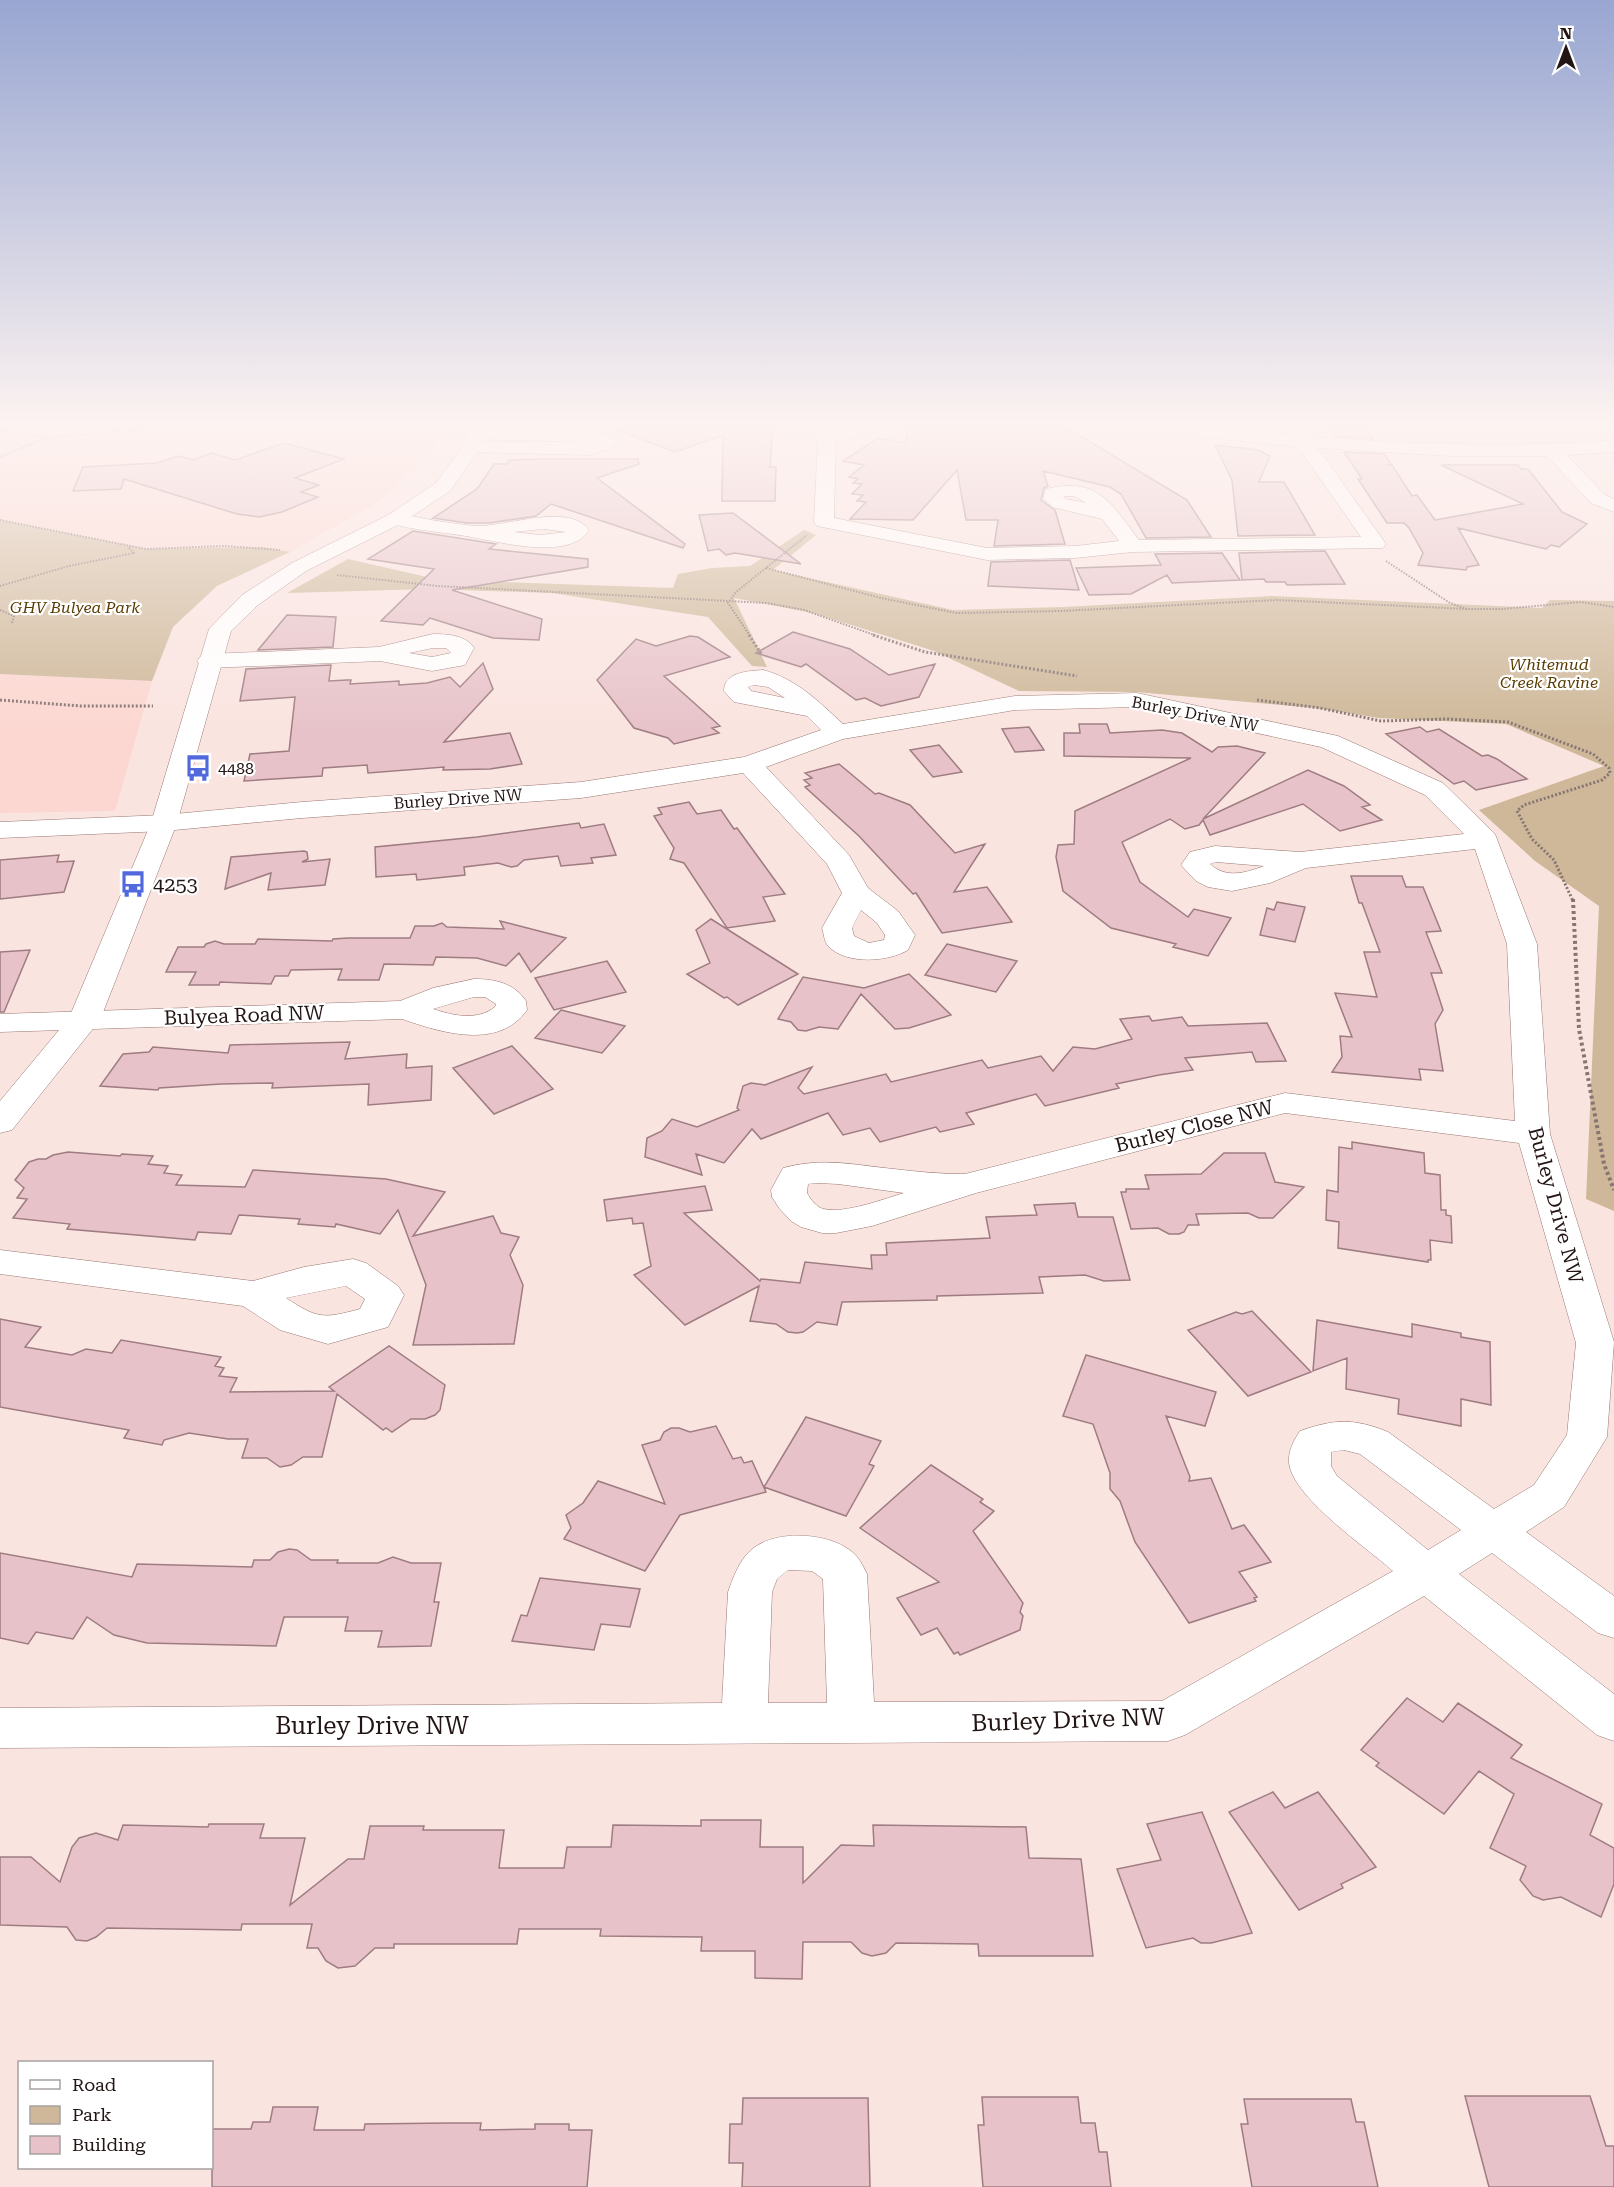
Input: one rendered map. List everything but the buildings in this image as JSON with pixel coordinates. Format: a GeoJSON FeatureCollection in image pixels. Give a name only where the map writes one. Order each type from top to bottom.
{"type":"FeatureCollection","features":[{"type":"Feature","properties":{"kind":"street"},"geometry":{"type":"LineString","coordinates":[[0,1123],[84,1020],[164,823],[220,629],[250,600],[299,567],[376,528]]}},
{"type":"Feature","properties":{"kind":"street"},"geometry":{"type":"LineString","coordinates":[[453,528],[478,532]]}},
{"type":"Feature","properties":{"kind":"street"},"geometry":{"type":"LineString","coordinates":[[855,528],[987,554],[1075,552],[1133,546],[1346,542],[1376,544]]}},
{"type":"Feature","properties":{"kind":"street"},"geometry":{"type":"LineString","coordinates":[[1119,528],[1133,546]]}},
{"type":"Feature","properties":{"kind":"street"},"geometry":{"type":"LineString","coordinates":[[1365,528],[1376,544]]}},
{"type":"Feature","properties":{"kind":"street"},"geometry":{"type":"LineString","coordinates":[[210,661],[380,654]]}},
{"type":"Feature","properties":{"kind":"street"},"geometry":{"type":"LineString","coordinates":[[768,677],[780,681],[825,721]]}},
{"type":"Feature","properties":{"kind":"street","name":"Burley Drive NW"},"geometry":{"type":"LineString","coordinates":[[0,1728],[1168,1721],[1426,1573],[1491,1530],[1549,1496],[1587,1437],[1595,1343],[1533,1134],[1522,944],[1485,840],[1434,789],[1329,741],[1137,700],[1016,703],[825,721],[744,697],[736,691],[735,684],[743,678],[768,677]]}},
{"type":"Feature","properties":{"kind":"street","name":"Burley Drive NW"},"geometry":{"type":"LineString","coordinates":[[0,831],[164,823],[314,809],[581,790],[749,764],[825,721]]}},
{"type":"Feature","properties":{"kind":"street"},"geometry":{"type":"LineString","coordinates":[[749,764],[839,861],[856,893]]}},
{"type":"Feature","properties":{"kind":"street"},"geometry":{"type":"LineString","coordinates":[[1300,860],[1485,840]]}},
{"type":"Feature","properties":{"kind":"street","name":"Bulyea Road NW"},"geometry":{"type":"LineString","coordinates":[[0,1023],[404,1010]]}},
{"type":"Feature","properties":{"kind":"street","name":"Burley Close NW"},"geometry":{"type":"LineString","coordinates":[[965,1185],[1285,1103],[1533,1134]]}},
{"type":"Feature","properties":{"kind":"street"},"geometry":{"type":"LineString","coordinates":[[0,1262],[253,1294]]}},
{"type":"Feature","properties":{"kind":"street"},"geometry":{"type":"LineString","coordinates":[[1614,1620],[1374,1443],[1347,1434],[1328,1436],[1314,1442],[1308,1456],[1311,1471],[1322,1487],[1426,1573],[1614,1721]]}},
{"type":"Feature","properties":{"kind":"street"},"geometry":{"type":"LineString","coordinates":[[744,1724],[750,1592],[755,1576],[769,1559],[793,1552],[820,1554],[834,1562],[845,1574],[851,1723]]}},
{"type":"Feature","properties":{"kind":"path"},"geometry":{"type":"LineString","coordinates":[[39,528],[146,549],[263,547],[281,550]]}},
{"type":"Feature","properties":{"kind":"path"},"geometry":{"type":"LineString","coordinates":[[728,603],[736,592],[816,528]]}},
{"type":"Feature","properties":{"kind":"path"},"geometry":{"type":"LineString","coordinates":[[1376,544],[1375,551],[1378,556],[1450,603],[1467,609]]}},
{"type":"Feature","properties":{"kind":"path"},"geometry":{"type":"LineString","coordinates":[[0,586],[69,566],[134,554],[127,546]]}},
{"type":"Feature","properties":{"kind":"path"},"geometry":{"type":"LineString","coordinates":[[299,567],[332,575],[438,586],[608,593],[728,603],[767,603],[804,610],[895,644],[925,652],[1077,676]]}},
{"type":"Feature","properties":{"kind":"path"},"geometry":{"type":"LineString","coordinates":[[766,568],[881,598],[957,613],[1061,612],[1277,600],[1467,609],[1502,609],[1581,602],[1614,607]]}},
{"type":"Feature","properties":{"kind":"path"},"geometry":{"type":"LineString","coordinates":[[728,603],[771,669],[768,677]]}},
{"type":"Feature","properties":{"kind":"path"},"geometry":{"type":"LineString","coordinates":[[1445,607],[1450,603]]}},
{"type":"Feature","properties":{"kind":"path"},"geometry":{"type":"LineString","coordinates":[[0,610],[14,616],[12,623]]}},
{"type":"Feature","properties":{"kind":"path"},"geometry":{"type":"LineString","coordinates":[[1247,699],[1320,708],[1381,721],[1446,719],[1508,722],[1593,754],[1609,768],[1610,773],[1602,780],[1524,805],[1517,811],[1533,839],[1554,860],[1573,900],[1579,1029],[1604,1164],[1614,1190]]}},
{"type":"Feature","properties":{"kind":"path"},"geometry":{"type":"LineString","coordinates":[[0,700],[81,706],[153,706]]}},
{"type":"Feature","properties":{"kind":"shaded area"},"geometry":{"type":"Polygon","coordinates":[[[41,528],[332,528],[290,552],[263,547],[146,549],[41,528]]]}},
{"type":"Feature","properties":{"kind":"shaded area"},"geometry":{"type":"Polygon","coordinates":[[[0,674],[152,681],[115,811],[0,813],[0,674]]]}},
{"type":"Feature","properties":{"kind":"green space","name":"GHV Bulyea Park"},"geometry":{"type":"Polygon","coordinates":[[[0,528],[41,528],[146,549],[263,547],[290,552],[217,586],[173,627],[152,681],[0,674],[0,528]]]}},
{"type":"Feature","properties":{"kind":"green space","name":"Whitemud Creek Ravine"},"geometry":{"type":"Polygon","coordinates":[[[804,530],[816,535],[773,570],[953,610],[1063,607],[1272,596],[1542,608],[1550,600],[1614,601],[1614,1211],[1586,1199],[1599,906],[1535,861],[1479,810],[1604,766],[1506,724],[1379,718],[1315,708],[1137,692],[1019,691],[934,651],[813,613],[734,598],[767,667],[752,666],[708,617],[552,593],[428,589],[287,593],[348,559],[440,580],[673,588],[678,574],[712,568],[750,566],[804,530]]]}},
{"type":"Feature","properties":{"kind":"place","name":"4488"},"geometry":{"type":"Point","coordinates":[198,768]}},
{"type":"Feature","properties":{"kind":"place","name":"4253"},"geometry":{"type":"Point","coordinates":[133,884]}}]}
